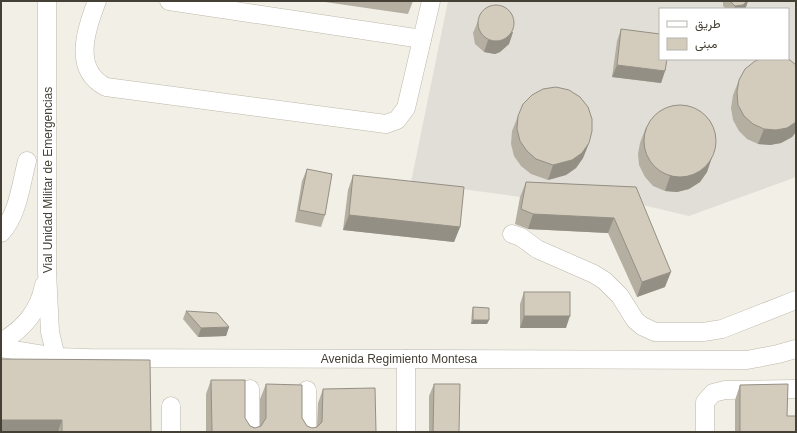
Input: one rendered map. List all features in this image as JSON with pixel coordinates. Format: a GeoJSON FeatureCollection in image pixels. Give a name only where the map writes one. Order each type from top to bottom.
{"type":"FeatureCollection","features":[{"type":"Feature","properties":{"kind":"street","name":"Vial Unidad Militar de Emergencias"},"geometry":{"type":"LineString","coordinates":[[47,1],[47,270],[50,332],[56,357]]}},
{"type":"Feature","properties":{"kind":"street"},"geometry":{"type":"LineString","coordinates":[[97,1],[86,34],[84,60],[90,74],[100,84],[106,87],[380,124],[392,123],[404,113],[431,1]]}},
{"type":"Feature","properties":{"kind":"street"},"geometry":{"type":"LineString","coordinates":[[169,1],[422,39]]}},
{"type":"Feature","properties":{"kind":"street"},"geometry":{"type":"LineString","coordinates":[[1,233],[8,223],[16,204],[27,161]]}},
{"type":"Feature","properties":{"kind":"street"},"geometry":{"type":"LineString","coordinates":[[512,234],[520,237],[537,248],[594,274],[605,281],[620,296],[635,320],[642,326],[655,332],[703,332],[722,329],[796,300]]}},
{"type":"Feature","properties":{"kind":"street"},"geometry":{"type":"LineString","coordinates":[[1,342],[18,332],[32,315],[42,296],[47,270]]}},
{"type":"Feature","properties":{"kind":"street"},"geometry":{"type":"LineString","coordinates":[[32,315],[32,353]]}},
{"type":"Feature","properties":{"kind":"street","name":"Avenida Regimiento Montesa"},"geometry":{"type":"LineString","coordinates":[[1,348],[56,357],[406,360],[747,360],[796,349]]}},
{"type":"Feature","properties":{"kind":"street"},"geometry":{"type":"LineString","coordinates":[[406,360],[406,432]]}},
{"type":"Feature","properties":{"kind":"street"},"geometry":{"type":"LineString","coordinates":[[250,389],[250,432]]}},
{"type":"Feature","properties":{"kind":"street"},"geometry":{"type":"LineString","coordinates":[[705,432],[705,402],[713,393],[725,390],[796,389]]}},
{"type":"Feature","properties":{"kind":"street"},"geometry":{"type":"LineString","coordinates":[[307,390],[307,432]]}},
{"type":"Feature","properties":{"kind":"street"},"geometry":{"type":"LineString","coordinates":[[171,406],[171,432]]}},
{"type":"Feature","properties":{"kind":"shaded area"},"geometry":{"type":"Polygon","coordinates":[[[448,1],[796,1],[796,177],[689,216],[630,202],[520,197],[411,182],[448,1]]]}},
{"type":"Feature","properties":{"kind":"building"},"geometry":{"type":"Polygon","coordinates":[[[730,1],[747,1],[743,5],[735,6],[730,1]]]}},
{"type":"Feature","properties":{"kind":"building"},"geometry":{"type":"Polygon","coordinates":[[[500,5],[509,10],[513,16],[513,30],[509,36],[500,41],[492,41],[483,36],[479,30],[478,19],[483,10],[489,6],[500,5]]]}},
{"type":"Feature","properties":{"kind":"building"},"geometry":{"type":"Polygon","coordinates":[[[621,29],[659,34],[659,60],[667,60],[665,71],[617,65],[621,29]]]}},
{"type":"Feature","properties":{"kind":"building"},"geometry":{"type":"Polygon","coordinates":[[[789,60],[796,65],[796,122],[787,128],[776,130],[764,129],[753,124],[744,116],[738,105],[737,92],[739,80],[745,69],[755,61],[789,60]]]}},
{"type":"Feature","properties":{"kind":"building"},"geometry":{"type":"Polygon","coordinates":[[[556,87],[569,90],[580,97],[588,107],[592,119],[592,131],[589,143],[582,153],[572,160],[553,165],[536,159],[527,151],[520,141],[517,129],[518,116],[523,104],[532,95],[543,89],[556,87]]]}},
{"type":"Feature","properties":{"kind":"building"},"geometry":{"type":"Polygon","coordinates":[[[680,105],[700,111],[710,121],[716,141],[710,161],[700,171],[680,177],[660,171],[650,161],[644,141],[650,121],[660,111],[680,105]]]}},
{"type":"Feature","properties":{"kind":"building"},"geometry":{"type":"Polygon","coordinates":[[[307,169],[332,174],[325,215],[299,210],[307,169]]]}},
{"type":"Feature","properties":{"kind":"building"},"geometry":{"type":"Polygon","coordinates":[[[353,175],[464,187],[460,227],[349,215],[353,175]]]}},
{"type":"Feature","properties":{"kind":"building"},"geometry":{"type":"Polygon","coordinates":[[[526,182],[636,187],[671,272],[642,282],[614,218],[533,214],[521,209],[526,182]]]}},
{"type":"Feature","properties":{"kind":"building"},"geometry":{"type":"Polygon","coordinates":[[[524,292],[570,292],[570,316],[524,316],[524,292]]]}},
{"type":"Feature","properties":{"kind":"building"},"geometry":{"type":"Polygon","coordinates":[[[473,307],[489,308],[489,320],[473,320],[473,307]]]}},
{"type":"Feature","properties":{"kind":"building"},"geometry":{"type":"Polygon","coordinates":[[[186,311],[217,313],[229,327],[201,328],[186,311]]]}},
{"type":"Feature","properties":{"kind":"building"},"geometry":{"type":"Polygon","coordinates":[[[1,359],[150,360],[151,432],[62,432],[62,420],[1,420],[1,359]]]}},
{"type":"Feature","properties":{"kind":"building"},"geometry":{"type":"Polygon","coordinates":[[[211,380],[245,380],[245,418],[250,426],[255,428],[261,426],[266,418],[266,384],[302,385],[302,418],[307,426],[312,428],[317,427],[322,422],[323,389],[375,388],[376,432],[212,432],[211,380]]]}},
{"type":"Feature","properties":{"kind":"building"},"geometry":{"type":"Polygon","coordinates":[[[434,384],[460,384],[459,432],[433,432],[434,384]]]}},
{"type":"Feature","properties":{"kind":"building"},"geometry":{"type":"Polygon","coordinates":[[[788,384],[787,416],[796,416],[796,432],[740,432],[740,385],[788,384]]]}}]}
